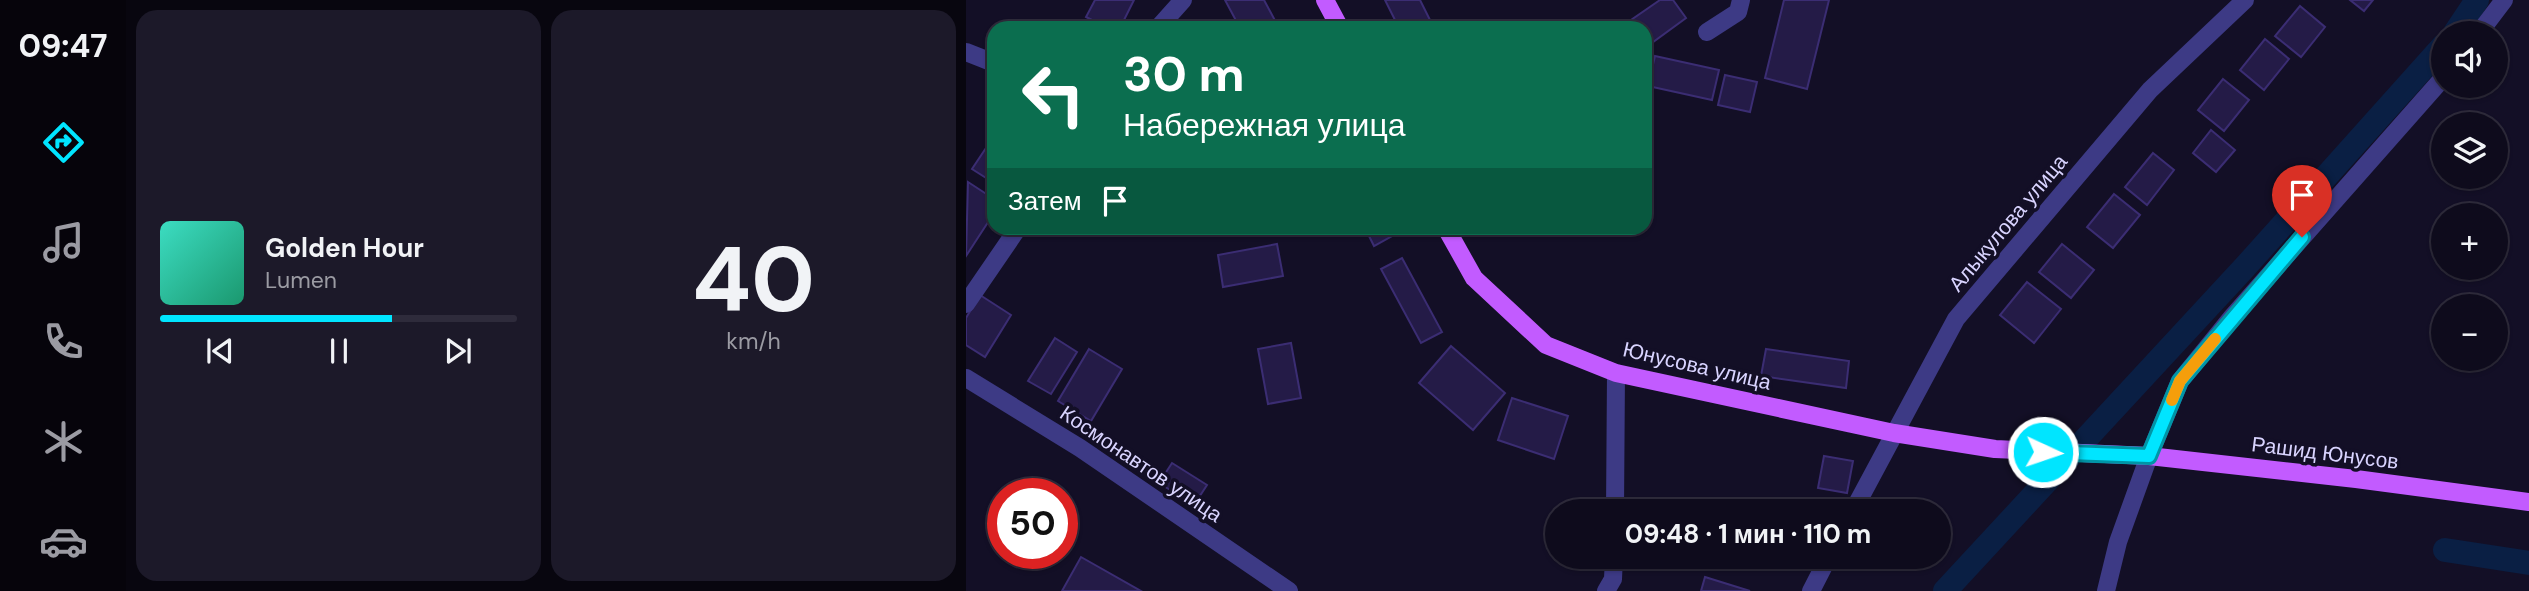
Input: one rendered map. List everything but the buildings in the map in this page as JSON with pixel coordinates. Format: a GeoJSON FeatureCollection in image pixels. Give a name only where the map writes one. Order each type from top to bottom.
{"type":"FeatureCollection","features":[{"type":"Feature","properties":{"kind":"main road"},"geometry":{"type":"LineString","coordinates":[[1325,0],[1336,21]]}},
{"type":"Feature","properties":{"kind":"main road","name":"Юнусова улица"},"geometry":{"type":"LineString","coordinates":[[1451,235],[1474,278],[1546,345],[1616,373],[1894,433],[1995,449],[2115,456]]}},
{"type":"Feature","properties":{"kind":"main road","name":"Рашид Юнусов"},"geometry":{"type":"LineString","coordinates":[[2115,456],[2149,456],[2529,502]]}},
{"type":"Feature","properties":{"kind":"street"},"geometry":{"type":"LineString","coordinates":[[1164,21],[1183,0]]}},
{"type":"Feature","properties":{"kind":"street"},"geometry":{"type":"LineString","coordinates":[[1707,32],[1738,12],[1741,0]]}},
{"type":"Feature","properties":{"kind":"street","name":"Алыкулова улица"},"geometry":{"type":"LineString","coordinates":[[1859,499],[1956,319],[2150,90],[2245,0]]}},
{"type":"Feature","properties":{"kind":"street"},"geometry":{"type":"LineString","coordinates":[[2488,21],[2504,0]]}},
{"type":"Feature","properties":{"kind":"street"},"geometry":{"type":"LineString","coordinates":[[966,52],[987,60]]}},
{"type":"Feature","properties":{"kind":"street"},"geometry":{"type":"LineString","coordinates":[[2106,591],[2118,542],[2180,381],[2241,307],[2431,92]]}},
{"type":"Feature","properties":{"kind":"street"},"geometry":{"type":"LineString","coordinates":[[966,304],[1013,235]]}},
{"type":"Feature","properties":{"kind":"street"},"geometry":{"type":"LineString","coordinates":[[1615,499],[1616,373]]}},
{"type":"Feature","properties":{"kind":"street","name":"Космонавтов улица"},"geometry":{"type":"LineString","coordinates":[[966,378],[1080,448],[1289,591]]}},
{"type":"Feature","properties":{"kind":"street"},"geometry":{"type":"LineString","coordinates":[[1606,591],[1613,579],[1613,569]]}},
{"type":"Feature","properties":{"kind":"street"},"geometry":{"type":"LineString","coordinates":[[1811,591],[1822,569]]}},
{"type":"Feature","properties":{"kind":"waterway"},"geometry":{"type":"LineString","coordinates":[[2463,21],[2477,0]]}},
{"type":"Feature","properties":{"kind":"waterway"},"geometry":{"type":"LineString","coordinates":[[1945,591],[2244,268],[2431,59]]}},
{"type":"Feature","properties":{"kind":"waterway"},"geometry":{"type":"LineString","coordinates":[[2445,550],[2529,563]]}},
{"type":"Feature","properties":{"kind":"slow traffic"},"geometry":{"type":"LineString","coordinates":[[2172,400],[2180,381],[2215,339]]}},
{"type":"Feature","properties":{"kind":"route"},"geometry":{"type":"LineString","coordinates":[[2043,452],[2149,456],[2180,381],[2302,237]]}}]}
